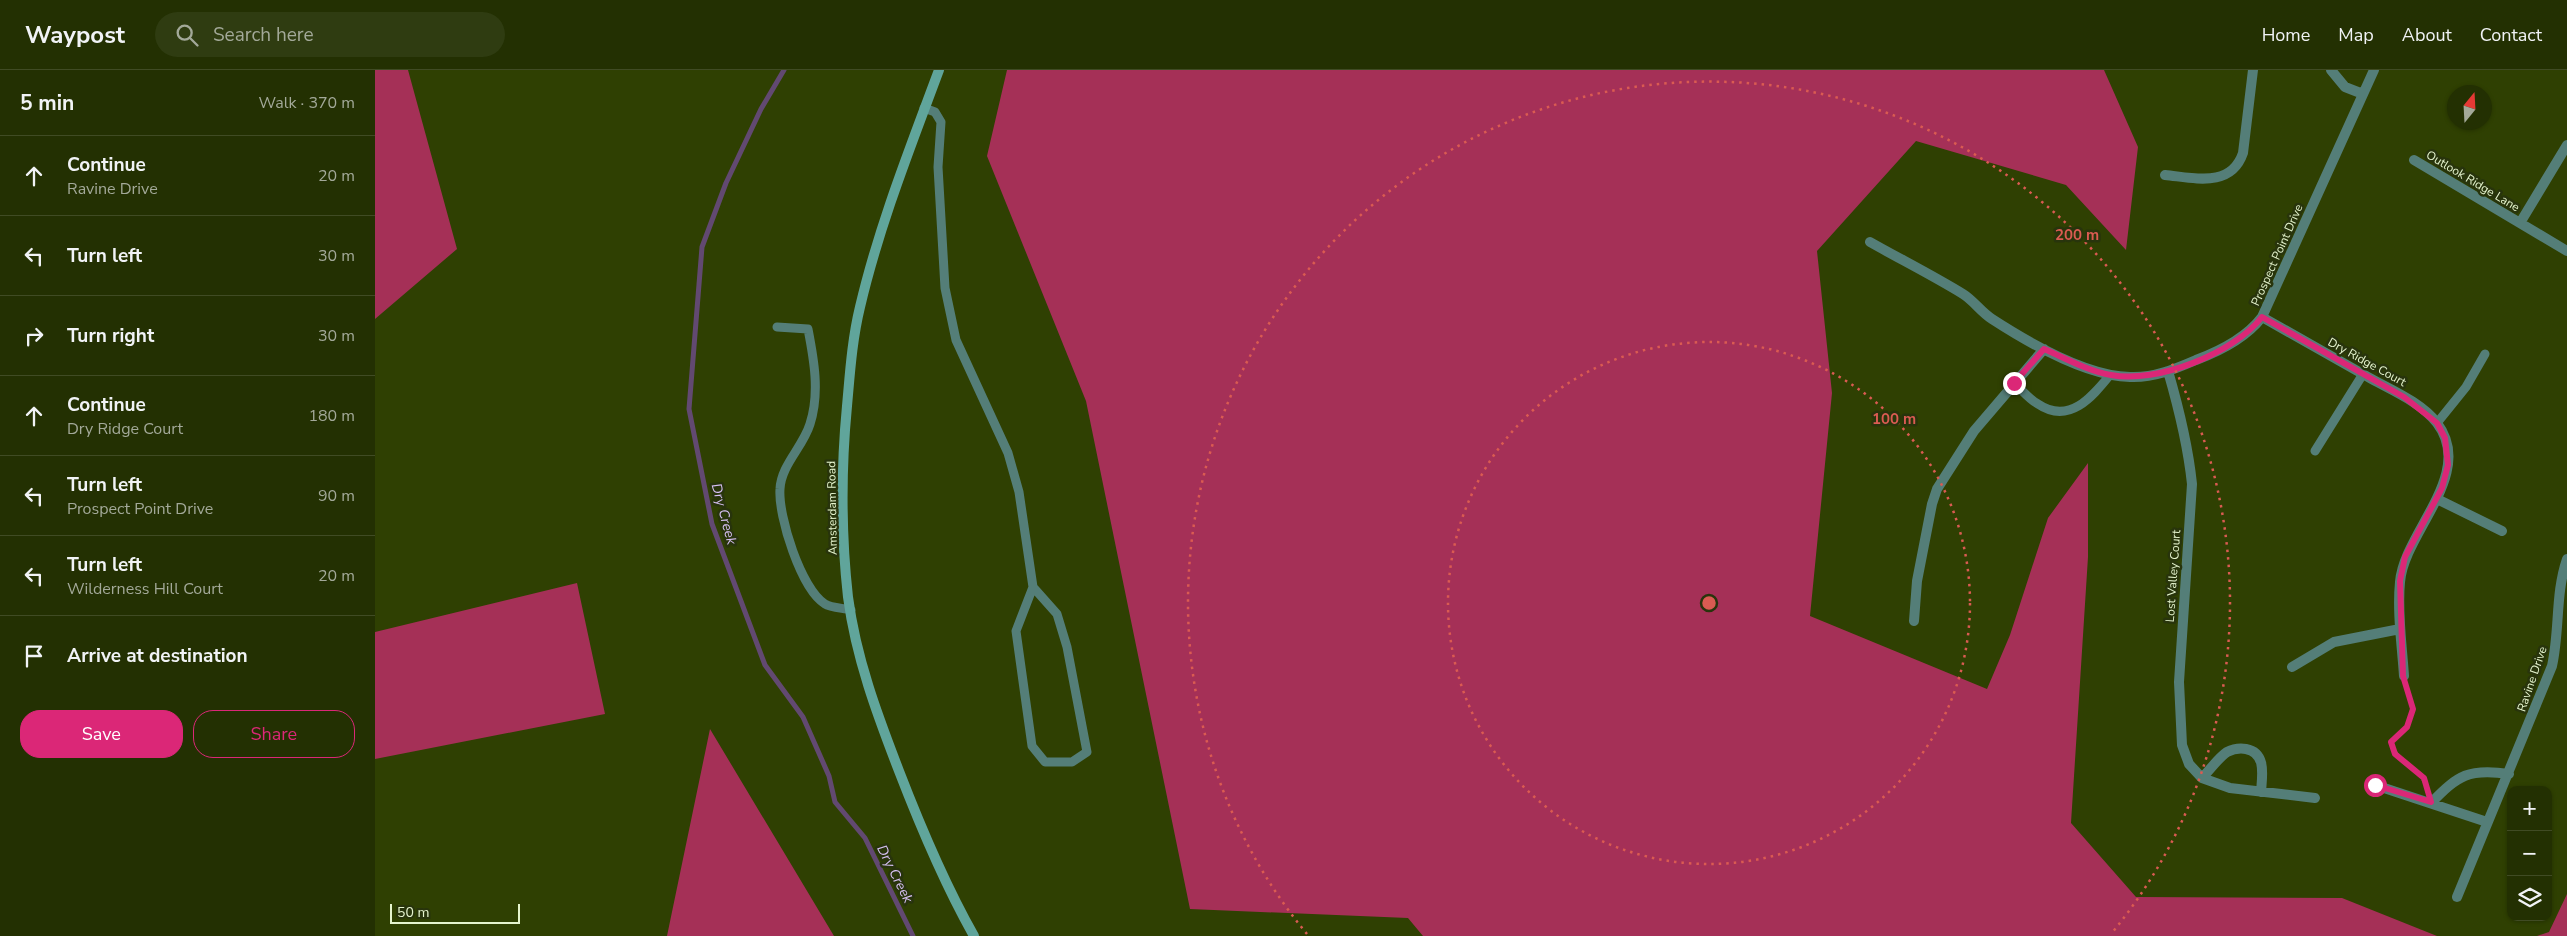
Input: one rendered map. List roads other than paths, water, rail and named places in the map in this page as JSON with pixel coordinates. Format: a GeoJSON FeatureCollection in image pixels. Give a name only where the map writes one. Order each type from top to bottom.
{"type":"FeatureCollection","features":[{"type":"Feature","properties":{"kind":"main road","name":"Amsterdam Road"},"geometry":{"type":"LineString","coordinates":[[939,70],[880,237],[853,343],[844,441],[843,514],[851,610],[861,662],[873,704],[923,833],[955,904],[974,936]]}},
{"type":"Feature","properties":{"kind":"street"},"geometry":{"type":"LineString","coordinates":[[2165,176],[2219,178],[2239,166],[2243,153],[2253,70]]}},
{"type":"Feature","properties":{"kind":"street"},"geometry":{"type":"LineString","coordinates":[[2331,70],[2345,87],[2363,94]]}},
{"type":"Feature","properties":{"kind":"street","name":"Prospect Point Drive"},"geometry":{"type":"LineString","coordinates":[[1869,242],[1965,295],[1990,318],[2044,349],[2110,375],[2131,377],[2168,372],[2218,352],[2254,328],[2262,317],[2374,70]]}},
{"type":"Feature","properties":{"kind":"street","name":"Outlook Ridge Lane"},"geometry":{"type":"LineString","coordinates":[[2520,223],[2567,145]]}},
{"type":"Feature","properties":{"kind":"street","name":"Outlook Ridge Lane"},"geometry":{"type":"LineString","coordinates":[[2413,160],[2567,251]]}},
{"type":"Feature","properties":{"kind":"street","name":"Dry Ridge Court"},"geometry":{"type":"LineString","coordinates":[[2262,317],[2404,397],[2437,423]]}},
{"type":"Feature","properties":{"kind":"street"},"geometry":{"type":"LineString","coordinates":[[1914,621],[1917,581],[1932,504],[1937,489],[1974,431],[2044,349]]}},
{"type":"Feature","properties":{"kind":"street","name":"Lost Valley Court"},"geometry":{"type":"LineString","coordinates":[[2168,372],[2180,411],[2192,484],[2179,682],[2182,745],[2189,764],[2203,778],[2230,788],[2315,798]]}},
{"type":"Feature","properties":{"kind":"street"},"geometry":{"type":"LineString","coordinates":[[2403,676],[2400,629],[2400,581],[2405,557],[2437,499],[2448,465],[2445,438],[2437,423]]}},
{"type":"Feature","properties":{"kind":"street"},"geometry":{"type":"LineString","coordinates":[[2437,499],[2502,531]]}},
{"type":"Feature","properties":{"kind":"street","name":"Ravine Drive"},"geometry":{"type":"LineString","coordinates":[[2457,897],[2553,666],[2557,645],[2558,591],[2567,559]]}},
{"type":"Feature","properties":{"kind":"street"},"geometry":{"type":"LineString","coordinates":[[2292,667],[2334,642],[2400,629]]}},
{"type":"Feature","properties":{"kind":"street"},"geometry":{"type":"LineString","coordinates":[[2203,778],[2227,752],[2238,748],[2248,749],[2257,754],[2262,764],[2261,792]]}},
{"type":"Feature","properties":{"kind":"street"},"geometry":{"type":"LineString","coordinates":[[2431,802],[2451,783],[2463,776],[2486,770],[2509,774]]}},
{"type":"Feature","properties":{"kind":"street"},"geometry":{"type":"LineString","coordinates":[[2375,785],[2487,822]]}},
{"type":"Feature","properties":{"kind":"lane"},"geometry":{"type":"LineString","coordinates":[[924,108],[935,112],[941,122],[938,167],[945,288],[956,340],[1008,453],[1019,492],[1033,587],[1016,630],[1032,746],[1045,762],[1072,762],[1087,752],[1067,646],[1057,614],[1033,587]]}},
{"type":"Feature","properties":{"kind":"lane"},"geometry":{"type":"LineString","coordinates":[[777,327],[808,329],[815,365],[814,400],[810,424],[782,475],[779,491],[786,524],[797,565],[809,588],[826,604],[851,610]]}},
{"type":"Feature","properties":{"kind":"lane"},"geometry":{"type":"LineString","coordinates":[[2437,423],[2466,387],[2485,354]]}},
{"type":"Feature","properties":{"kind":"lane"},"geometry":{"type":"LineString","coordinates":[[2315,451],[2363,374]]}},
{"type":"Feature","properties":{"kind":"lane"},"geometry":{"type":"LineString","coordinates":[[2014,383],[2038,404],[2051,410],[2065,410],[2080,406],[2090,400],[2110,375]]}},
{"type":"Feature","properties":{"kind":"waterway","name":"Dry Creek"},"geometry":{"type":"LineString","coordinates":[[784,70],[761,109],[726,183],[702,247],[689,409],[712,524],[765,665],[803,717],[829,776],[835,802],[865,838],[913,936]]}}]}
